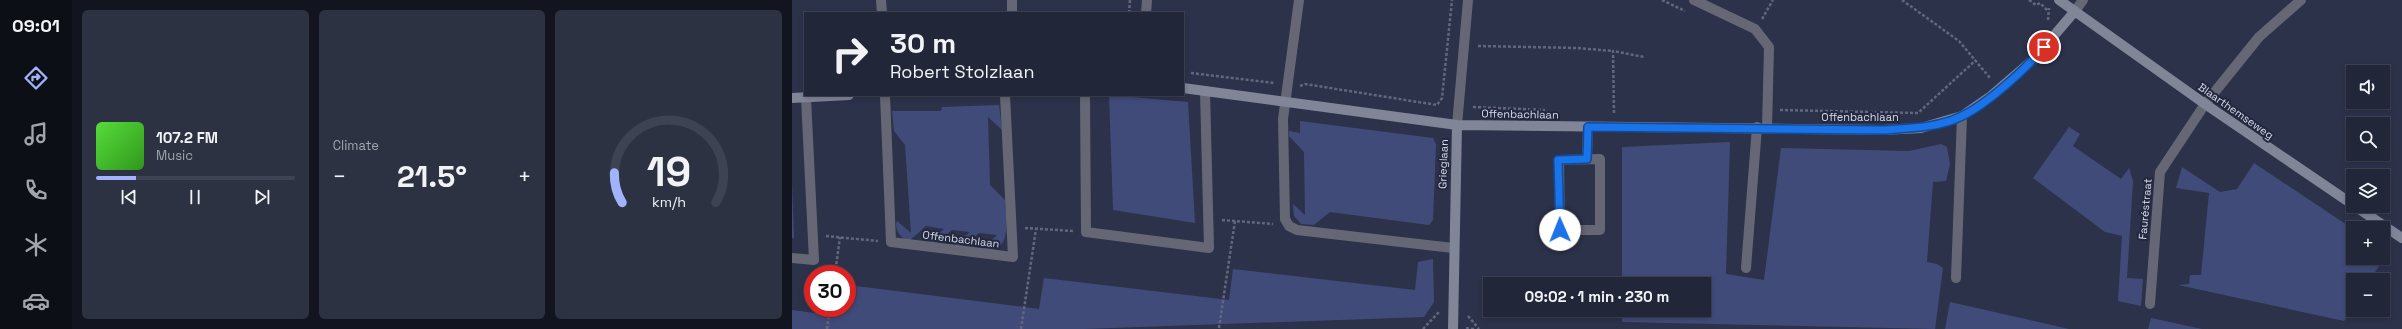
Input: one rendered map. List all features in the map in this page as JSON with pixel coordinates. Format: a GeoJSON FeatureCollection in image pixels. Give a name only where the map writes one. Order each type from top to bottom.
{"type":"FeatureCollection","features":[{"type":"Feature","properties":{"kind":"street"},"geometry":{"type":"LineString","coordinates":[[881,0],[882,12]]}},
{"type":"Feature","properties":{"kind":"street"},"geometry":{"type":"LineString","coordinates":[[1012,0],[1012,12]]}},
{"type":"Feature","properties":{"kind":"street"},"geometry":{"type":"LineString","coordinates":[[1146,12],[1147,0]]}},
{"type":"Feature","properties":{"kind":"street"},"geometry":{"type":"LineString","coordinates":[[1299,0],[1283,119],[1285,219],[1289,226],[1296,230],[1453,248]]}},
{"type":"Feature","properties":{"kind":"street","name":"Grieglaan"},"geometry":{"type":"LineString","coordinates":[[1453,329],[1456,126],[1468,0]]}},
{"type":"Feature","properties":{"kind":"street"},"geometry":{"type":"LineString","coordinates":[[1694,0],[1755,29],[1770,47],[1767,110],[1762,128],[1746,268]]}},
{"type":"Feature","properties":{"kind":"street","name":"Blaarthemseweg"},"geometry":{"type":"LineString","coordinates":[[2059,0],[2205,104],[2402,238]]}},
{"type":"Feature","properties":{"kind":"street"},"geometry":{"type":"LineString","coordinates":[[2075,11],[2083,0]]}},
{"type":"Feature","properties":{"kind":"street","name":"Fauréstraat"},"geometry":{"type":"LineString","coordinates":[[2150,304],[2160,172],[2205,104],[2259,37],[2301,0]]}},
{"type":"Feature","properties":{"kind":"street","name":"Offenbachlaan"},"geometry":{"type":"LineString","coordinates":[[1184,88],[1285,101],[1456,126],[1883,130],[1921,128],[1962,116],[1991,96],[2034,59],[2075,11]]}},
{"type":"Feature","properties":{"kind":"street"},"geometry":{"type":"LineString","coordinates":[[1084,96],[1086,232],[1209,248],[1205,92]]}},
{"type":"Feature","properties":{"kind":"street"},"geometry":{"type":"LineString","coordinates":[[792,98],[835,96]]}},
{"type":"Feature","properties":{"kind":"street"},"geometry":{"type":"LineString","coordinates":[[884,96],[891,242]]}},
{"type":"Feature","properties":{"kind":"street","name":"Offenbachlaan"},"geometry":{"type":"LineString","coordinates":[[891,242],[1013,258],[1005,96]]}},
{"type":"Feature","properties":{"kind":"street"},"geometry":{"type":"LineString","coordinates":[[792,258],[814,260],[806,98]]}},
{"type":"Feature","properties":{"kind":"street"},"geometry":{"type":"LineString","coordinates":[[1956,278],[1962,116]]}},
{"type":"Feature","properties":{"kind":"street"},"geometry":{"type":"LineString","coordinates":[[1587,159],[1588,127]]}},
{"type":"Feature","properties":{"kind":"street"},"geometry":{"type":"LineString","coordinates":[[1587,159],[1600,159],[1600,230],[1560,230],[1558,160],[1587,159]]}},
{"type":"Feature","properties":{"kind":"path"},"geometry":{"type":"LineString","coordinates":[[1129,12],[1130,0]]}},
{"type":"Feature","properties":{"kind":"path"},"geometry":{"type":"LineString","coordinates":[[1184,72],[1298,87],[1305,84],[1437,105],[1442,98],[1452,0]]}},
{"type":"Feature","properties":{"kind":"path"},"geometry":{"type":"LineString","coordinates":[[1662,0],[1690,13]]}},
{"type":"Feature","properties":{"kind":"path"},"geometry":{"type":"LineString","coordinates":[[1755,29],[1773,0]]}},
{"type":"Feature","properties":{"kind":"path"},"geometry":{"type":"LineString","coordinates":[[1902,0],[1947,31],[1976,60],[1990,78],[1996,74]]}},
{"type":"Feature","properties":{"kind":"path"},"geometry":{"type":"LineString","coordinates":[[2029,0],[2036,5],[2040,3],[2047,10],[2046,26]]}},
{"type":"Feature","properties":{"kind":"path"},"geometry":{"type":"LineString","coordinates":[[1477,54],[1478,46],[1577,48],[1613,51],[1644,56]]}},
{"type":"Feature","properties":{"kind":"path"},"geometry":{"type":"LineString","coordinates":[[1613,51],[1615,128]]}},
{"type":"Feature","properties":{"kind":"path"},"geometry":{"type":"LineString","coordinates":[[1767,110],[1918,113],[1976,60]]}},
{"type":"Feature","properties":{"kind":"path"},"geometry":{"type":"LineString","coordinates":[[1473,100],[1472,107],[1551,111]]}},
{"type":"Feature","properties":{"kind":"path"},"geometry":{"type":"LineString","coordinates":[[1606,113],[1622,114]]}},
{"type":"Feature","properties":{"kind":"path"},"geometry":{"type":"LineString","coordinates":[[1209,218],[1289,226]]}},
{"type":"Feature","properties":{"kind":"path"},"geometry":{"type":"LineString","coordinates":[[1219,328],[1235,221]]}},
{"type":"Feature","properties":{"kind":"path"},"geometry":{"type":"LineString","coordinates":[[1011,228],[1086,232]]}},
{"type":"Feature","properties":{"kind":"path"},"geometry":{"type":"LineString","coordinates":[[1021,329],[1036,229]]}},
{"type":"Feature","properties":{"kind":"path"},"geometry":{"type":"LineString","coordinates":[[812,235],[891,242]]}},
{"type":"Feature","properties":{"kind":"path"},"geometry":{"type":"LineString","coordinates":[[836,265],[840,237]]}},
{"type":"Feature","properties":{"kind":"path"},"geometry":{"type":"LineString","coordinates":[[827,329],[829,317]]}},
{"type":"Feature","properties":{"kind":"shaded area"},"geometry":{"type":"Polygon","coordinates":[[[1109,96],[1188,102],[1195,223],[1113,210],[1109,96]]]}},
{"type":"Feature","properties":{"kind":"shaded area"},"geometry":{"type":"Polygon","coordinates":[[[999,105],[1002,130],[988,117],[990,185],[1005,200],[1006,233],[1004,241],[1000,246],[993,250],[984,250],[983,248],[997,235],[979,233],[963,246],[955,245],[970,232],[952,230],[936,243],[929,242],[944,229],[926,226],[909,241],[904,238],[898,232],[896,224],[897,221],[911,233],[905,145],[894,131],[892,111],[941,111],[942,107],[999,105]]]}},
{"type":"Feature","properties":{"kind":"shaded area"},"geometry":{"type":"Polygon","coordinates":[[[1300,121],[1433,138],[1436,144],[1433,220],[1429,225],[1330,212],[1314,225],[1301,224],[1294,216],[1293,204],[1305,215],[1304,152],[1289,136],[1289,131],[1300,133],[1300,121]]]}},
{"type":"Feature","properties":{"kind":"shaded area"},"geometry":{"type":"Polygon","coordinates":[[[2069,127],[2080,134],[2073,146],[2121,179],[2129,168],[2133,181],[2127,278],[2143,279],[2141,306],[2118,301],[2122,236],[2105,232],[2033,178],[2069,127]]]}},
{"type":"Feature","properties":{"kind":"shaded area"},"geometry":{"type":"Polygon","coordinates":[[[1730,142],[1726,274],[1764,280],[1781,148],[1909,151],[1941,144],[1947,147],[1950,164],[1946,181],[1933,182],[1927,262],[1937,264],[1943,268],[1935,329],[1622,322],[1622,317],[1711,317],[1711,277],[1622,277],[1622,147],[1730,142]]]}},
{"type":"Feature","properties":{"kind":"shaded area"},"geometry":{"type":"Polygon","coordinates":[[[2254,163],[2346,224],[2346,265],[2380,265],[2374,273],[2346,273],[2347,317],[2344,321],[2178,285],[2189,284],[2190,275],[2201,275],[2209,193],[2176,188],[2182,167],[2220,192],[2237,189],[2254,163]]]}},
{"type":"Feature","properties":{"kind":"shaded area"},"geometry":{"type":"Polygon","coordinates":[[[792,182],[794,238],[792,238],[792,182]]]}},
{"type":"Feature","properties":{"kind":"shaded area"},"geometry":{"type":"Polygon","coordinates":[[[1433,259],[1434,302],[1424,317],[1084,329],[792,329],[792,310],[804,312],[804,317],[856,317],[856,286],[1039,309],[1044,278],[1229,300],[1233,269],[1415,290],[1418,262],[1433,259]]]}},
{"type":"Feature","properties":{"kind":"shaded area"},"geometry":{"type":"Polygon","coordinates":[[[1950,302],[2069,329],[1945,329],[1950,302]]]}},
{"type":"Feature","properties":{"kind":"shaded area"},"geometry":{"type":"Polygon","coordinates":[[[2151,318],[2202,329],[2148,329],[2151,318]]]}},
{"type":"Feature","properties":{"kind":"route"},"geometry":{"type":"LineString","coordinates":[[1560,230],[1558,160],[1587,159],[1588,127],[1883,130],[1921,128],[1962,116],[1991,96],[2034,59],[2044,47]]}}]}
